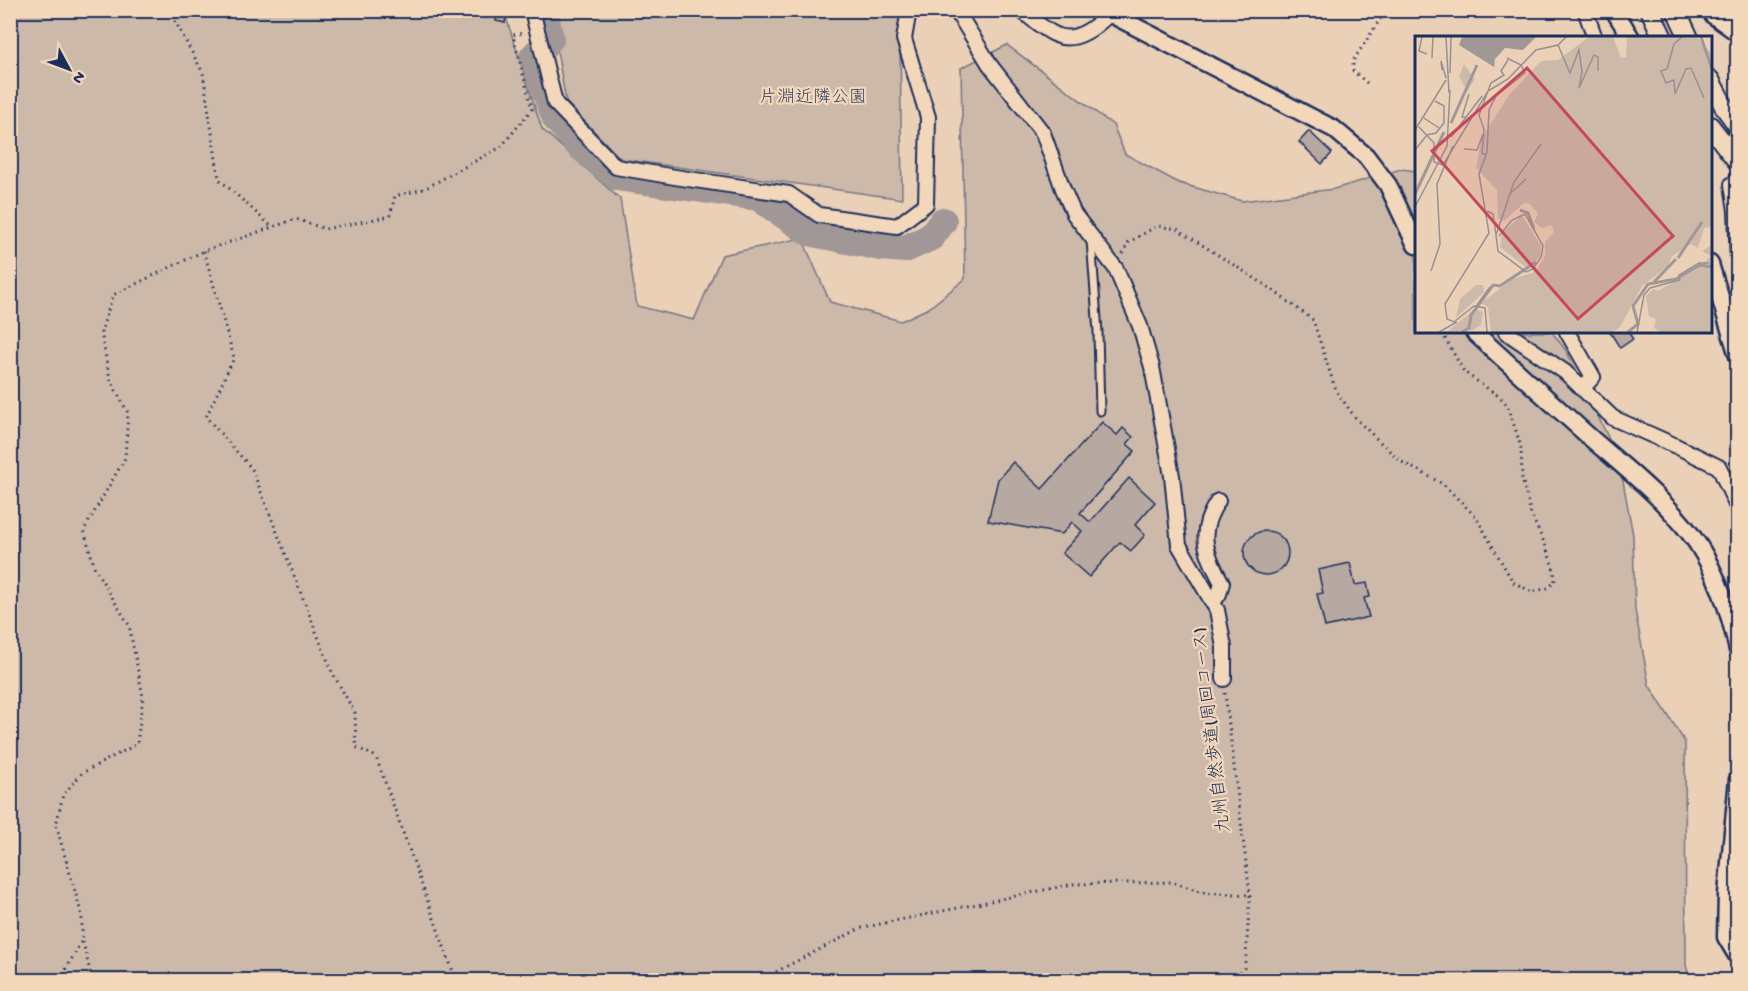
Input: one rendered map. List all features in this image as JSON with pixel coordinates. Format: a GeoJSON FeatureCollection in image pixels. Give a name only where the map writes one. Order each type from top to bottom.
{"type":"FeatureCollection","features":[{"type":"Feature","properties":{"kind":"main road"},"geometry":{"type":"LineString","coordinates":[[1650,10],[1662,36]]}},
{"type":"Feature","properties":{"kind":"main road"},"geometry":{"type":"LineString","coordinates":[[1676,10],[1688,36]]}},
{"type":"Feature","properties":{"kind":"main road"},"geometry":{"type":"LineString","coordinates":[[1712,84],[1737,126]]}},
{"type":"Feature","properties":{"kind":"main road"},"geometry":{"type":"LineString","coordinates":[[1712,129],[1737,162]]}},
{"type":"Feature","properties":{"kind":"street"},"geometry":{"type":"LineString","coordinates":[[532,10],[555,103],[616,167],[789,194],[819,215],[897,226],[926,204],[928,117],[904,39],[909,10]]}},
{"type":"Feature","properties":{"kind":"street","name":"九州自然歩道(周回コース)"},"geometry":{"type":"LineString","coordinates":[[956,10],[990,65],[1043,133],[1074,214],[1116,268],[1140,326],[1152,367],[1172,476],[1179,545],[1217,610],[1224,646],[1224,679]]}},
{"type":"Feature","properties":{"kind":"street"},"geometry":{"type":"LineString","coordinates":[[1021,10],[1057,36],[1071,37],[1099,25],[1106,12],[1334,129],[1366,156],[1388,185],[1415,243]]}},
{"type":"Feature","properties":{"kind":"street"},"geometry":{"type":"LineString","coordinates":[[1585,10],[1594,36]]}},
{"type":"Feature","properties":{"kind":"street"},"geometry":{"type":"LineString","coordinates":[[1614,10],[1630,36]]}},
{"type":"Feature","properties":{"kind":"street"},"geometry":{"type":"LineString","coordinates":[[1711,10],[1713,15],[1736,32]]}},
{"type":"Feature","properties":{"kind":"street"},"geometry":{"type":"LineString","coordinates":[[1732,184],[1737,213],[1737,261]]}},
{"type":"Feature","properties":{"kind":"street"},"geometry":{"type":"LineString","coordinates":[[1712,271],[1737,356]]}},
{"type":"Feature","properties":{"kind":"street"},"geometry":{"type":"LineString","coordinates":[[1475,333],[1535,389],[1658,496],[1697,543],[1719,585],[1733,627],[1737,650]]}},
{"type":"Feature","properties":{"kind":"street"},"geometry":{"type":"LineString","coordinates":[[1507,333],[1565,372],[1613,418],[1719,467],[1737,509]]}},
{"type":"Feature","properties":{"kind":"street"},"geometry":{"type":"LineString","coordinates":[[1568,333],[1593,377],[1582,389]]}},
{"type":"Feature","properties":{"kind":"street"},"geometry":{"type":"LineString","coordinates":[[1214,602],[1222,584],[1204,541],[1209,515],[1218,501]]}},
{"type":"Feature","properties":{"kind":"street"},"geometry":{"type":"LineString","coordinates":[[1737,779],[1727,894],[1726,938],[1737,957]]}},
{"type":"Feature","properties":{"kind":"lane"},"geometry":{"type":"LineString","coordinates":[[1090,234],[1098,332],[1100,411]]}},
{"type":"Feature","properties":{"kind":"path"},"geometry":{"type":"LineString","coordinates":[[169,10],[203,74],[219,179],[272,227]]}},
{"type":"Feature","properties":{"kind":"path"},"geometry":{"type":"LineString","coordinates":[[1367,83],[1353,71],[1353,61],[1386,10]]}},
{"type":"Feature","properties":{"kind":"path"},"geometry":{"type":"LineString","coordinates":[[92,981],[82,940],[82,916],[56,825],[63,795],[82,773],[137,744],[143,697],[129,625],[96,569],[84,530],[125,458],[128,413],[110,379],[101,332],[113,295],[204,251],[296,219],[325,229],[390,216],[395,196],[424,189],[501,147],[532,109],[513,35],[537,30]]}},
{"type":"Feature","properties":{"kind":"path"},"geometry":{"type":"LineString","coordinates":[[1116,268],[1129,242],[1157,226],[1177,229],[1276,293],[1313,320],[1336,391],[1357,420],[1400,461],[1443,484],[1476,517],[1513,582],[1532,591],[1548,588],[1555,582],[1554,570],[1531,515],[1522,478],[1521,447],[1515,422],[1508,406],[1500,397],[1464,372],[1444,333]]}},
{"type":"Feature","properties":{"kind":"path"},"geometry":{"type":"LineString","coordinates":[[204,251],[234,358],[206,417],[252,469],[332,672],[355,713],[356,747],[376,757],[456,981]]}},
{"type":"Feature","properties":{"kind":"path","name":"九州自然歩道(周回コース)"},"geometry":{"type":"LineString","coordinates":[[1224,679],[1250,895],[1244,968],[1234,981]]}},
{"type":"Feature","properties":{"kind":"path"},"geometry":{"type":"LineString","coordinates":[[760,981],[861,928],[1072,884],[1171,882],[1203,892],[1250,895]]}},
{"type":"Feature","properties":{"kind":"path"},"geometry":{"type":"LineString","coordinates":[[60,981],[82,940]]}},
{"type":"Feature","properties":{"kind":"green space"},"geometry":{"type":"Polygon","coordinates":[[[10,11],[504,11],[542,129],[620,199],[637,306],[694,320],[722,255],[802,238],[830,302],[901,321],[929,308],[965,279],[961,68],[1007,45],[1113,125],[1125,154],[1179,183],[1242,201],[1334,189],[1401,169],[1415,171],[1415,333],[1553,333],[1567,352],[1619,460],[1633,535],[1635,610],[1649,685],[1685,742],[1686,965],[1690,980],[11,980],[10,11]]]}},
{"type":"Feature","properties":{"kind":"green space","name":"片淵近隣公園"},"geometry":{"type":"Polygon","coordinates":[[[550,11],[902,11],[900,36],[902,199],[621,159],[566,102],[550,11]]]}},
{"type":"Feature","properties":{"kind":"building"},"geometry":{"type":"Polygon","coordinates":[[[497,10],[507,12],[505,23],[496,21],[497,10]]]}},
{"type":"Feature","properties":{"kind":"building"},"geometry":{"type":"Polygon","coordinates":[[[1309,131],[1332,153],[1322,164],[1299,142],[1309,131]]]}},
{"type":"Feature","properties":{"kind":"building"},"geometry":{"type":"Polygon","coordinates":[[[1611,333],[1629,333],[1633,339],[1620,348],[1611,333]]]}},
{"type":"Feature","properties":{"kind":"building"},"geometry":{"type":"Polygon","coordinates":[[[1102,422],[1117,435],[1123,428],[1133,437],[1127,444],[1135,451],[1080,513],[1090,522],[1129,478],[1155,502],[1135,525],[1145,535],[1131,551],[1120,542],[1089,577],[1062,553],[1082,531],[1072,522],[1062,534],[988,521],[998,479],[1013,462],[1042,489],[1102,422]]]}},
{"type":"Feature","properties":{"kind":"building"},"geometry":{"type":"Polygon","coordinates":[[[1266,531],[1281,538],[1288,553],[1281,568],[1266,575],[1251,568],[1244,553],[1251,538],[1266,531]]]}},
{"type":"Feature","properties":{"kind":"building"},"geometry":{"type":"Polygon","coordinates":[[[1350,563],[1355,585],[1367,583],[1370,597],[1364,598],[1369,617],[1325,627],[1317,594],[1323,593],[1318,570],[1350,563]]]}},
{"type":"Feature","properties":{"kind":"waterway"},"geometry":{"type":"LineString","coordinates":[[544,10],[550,39],[533,57],[556,119],[580,146],[617,177],[758,197],[809,232],[881,247],[905,249],[931,237],[943,221]]}}]}
